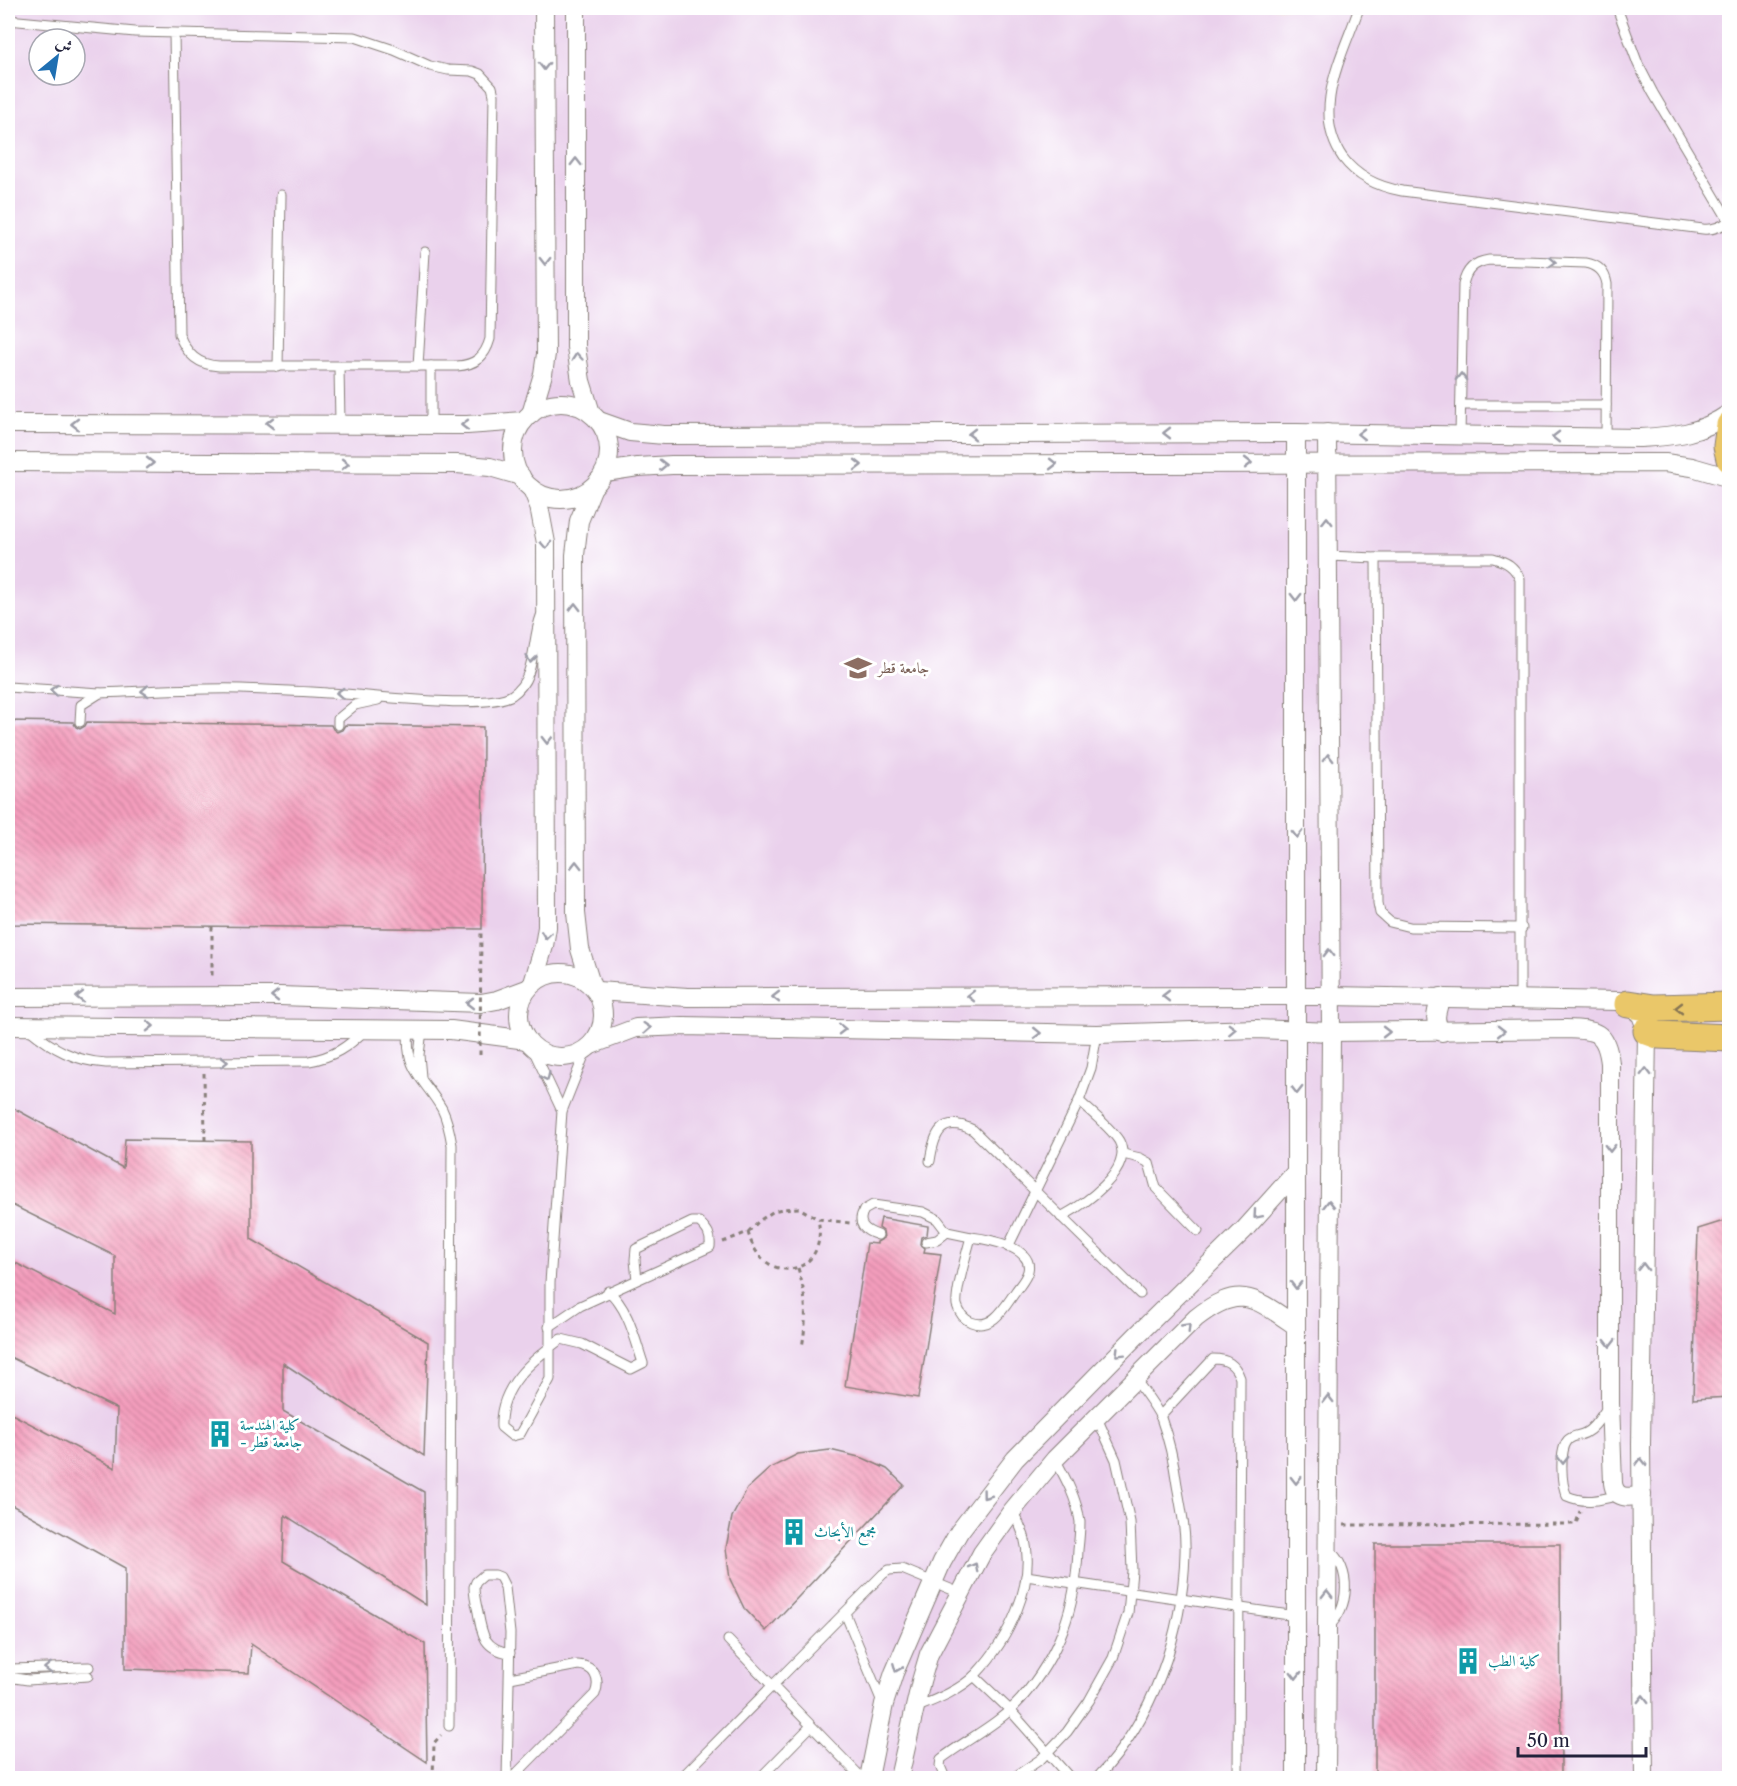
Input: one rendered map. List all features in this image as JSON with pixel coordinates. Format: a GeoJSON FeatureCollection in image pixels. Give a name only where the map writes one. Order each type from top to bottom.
{"type":"FeatureCollection","features":[{"type":"Feature","properties":{"kind":"main road"},"geometry":{"type":"LineString","coordinates":[[1730,425],[1727,446],[1730,459]]}},
{"type":"Feature","properties":{"kind":"main road"},"geometry":{"type":"LineString","coordinates":[[1628,1004],[1654,1008],[1730,1006]]}},
{"type":"Feature","properties":{"kind":"main road"},"geometry":{"type":"LineString","coordinates":[[1647,1031],[1658,1035],[1730,1038]]}},
{"type":"Feature","properties":{"kind":"street"},"geometry":{"type":"LineString","coordinates":[[544,8],[546,354],[538,395],[514,441],[513,452],[514,462],[539,506],[546,543],[547,927],[544,946],[530,986],[522,997],[519,1015],[519,1024],[528,1042],[544,1054],[562,1057],[580,1053],[589,1047],[636,1028],[683,1026],[1098,1034],[1256,1029],[1331,1032],[1578,1030],[1597,1034],[1608,1046],[1610,1063],[1610,1403],[1613,1483],[1615,1492],[1619,1496],[1642,1495]]}},
{"type":"Feature","properties":{"kind":"street"},"geometry":{"type":"LineString","coordinates":[[576,8],[576,347],[580,381],[595,417],[608,440],[609,462],[605,472],[592,489],[579,521],[575,555],[576,913],[580,949],[594,988],[601,999],[604,1015],[601,1031],[589,1047]]}},
{"type":"Feature","properties":{"kind":"street"},"geometry":{"type":"LineString","coordinates":[[8,424],[477,425],[527,418],[540,408],[561,403],[582,408],[595,417],[630,432],[664,435],[1327,433],[1610,438],[1655,437],[1701,430],[1730,413]]}},
{"type":"Feature","properties":{"kind":"street"},"geometry":{"type":"LineString","coordinates":[[1296,433],[1296,1779]]}},
{"type":"Feature","properties":{"kind":"street"},"geometry":{"type":"LineString","coordinates":[[1326,1779],[1331,1032],[1327,433]]}},
{"type":"Feature","properties":{"kind":"street"},"geometry":{"type":"LineString","coordinates":[[1610,438],[1615,464]]}},
{"type":"Feature","properties":{"kind":"street"},"geometry":{"type":"LineString","coordinates":[[8,462],[474,465],[490,467],[526,483],[551,498],[562,500],[592,489]]}},
{"type":"Feature","properties":{"kind":"street"},"geometry":{"type":"LineString","coordinates":[[605,472],[663,465],[1678,464],[1730,478]]}},
{"type":"Feature","properties":{"kind":"street"},"geometry":{"type":"LineString","coordinates":[[8,997],[280,996],[481,1003],[497,1000],[530,986],[549,974],[558,972],[576,975],[594,988],[688,997],[1329,996],[1619,1000],[1628,1004],[1641,1015],[1647,1031],[1642,1495],[1644,1779]]}},
{"type":"Feature","properties":{"kind":"street"},"geometry":{"type":"LineString","coordinates":[[1441,997],[1435,1013],[1442,1032]]}},
{"type":"Feature","properties":{"kind":"street"},"geometry":{"type":"LineString","coordinates":[[16,1026],[416,1030],[471,1032],[528,1042]]}},
{"type":"Feature","properties":{"kind":"street"},"geometry":{"type":"LineString","coordinates":[[869,1779],[884,1704],[894,1673],[933,1581],[959,1532],[1015,1459],[1244,1230],[1296,1172]]}},
{"type":"Feature","properties":{"kind":"street"},"geometry":{"type":"LineString","coordinates":[[899,1779],[914,1708],[929,1654],[982,1554],[1012,1511],[1055,1459],[1196,1318],[1217,1302],[1236,1297],[1247,1298],[1267,1306],[1296,1326]]}},
{"type":"Feature","properties":{"kind":"lane"},"geometry":{"type":"LineString","coordinates":[[1359,8],[1330,91],[1328,116],[1339,152],[1351,167],[1366,179],[1390,189],[1402,191],[1703,229],[1717,228],[1730,221],[1653,93],[1638,64],[1617,8]]}},
{"type":"Feature","properties":{"kind":"lane"},"geometry":{"type":"LineString","coordinates":[[8,20],[101,30],[356,37],[430,66],[448,70],[472,71],[487,80],[494,95],[490,339],[483,356],[467,366],[278,367],[210,365],[201,363],[187,351],[179,334],[174,33]]}},
{"type":"Feature","properties":{"kind":"lane"},"geometry":{"type":"LineString","coordinates":[[278,367],[282,195]]}},
{"type":"Feature","properties":{"kind":"lane"},"geometry":{"type":"LineString","coordinates":[[418,366],[425,252]]}},
{"type":"Feature","properties":{"kind":"lane"},"geometry":{"type":"LineString","coordinates":[[1460,435],[1464,279],[1466,273],[1475,264],[1489,260],[1586,263],[1598,267],[1603,272],[1607,284],[1606,405],[1610,438]]}},
{"type":"Feature","properties":{"kind":"lane"},"geometry":{"type":"LineString","coordinates":[[431,366],[431,424]]}},
{"type":"Feature","properties":{"kind":"lane"},"geometry":{"type":"LineString","coordinates":[[339,367],[340,423]]}},
{"type":"Feature","properties":{"kind":"lane"},"geometry":{"type":"LineString","coordinates":[[1461,405],[1606,405]]}},
{"type":"Feature","properties":{"kind":"lane"},"geometry":{"type":"LineString","coordinates":[[1328,556],[1493,558],[1507,562],[1516,570],[1520,579],[1522,928],[1520,999]]}},
{"type":"Feature","properties":{"kind":"lane"},"geometry":{"type":"LineString","coordinates":[[1376,558],[1378,903],[1380,913],[1390,922],[1403,926],[1522,928]]}},
{"type":"Feature","properties":{"kind":"lane"},"geometry":{"type":"LineString","coordinates":[[8,687],[100,693],[238,689],[486,702],[512,695],[529,676],[535,635],[547,603]]}},
{"type":"Feature","properties":{"kind":"lane"},"geometry":{"type":"LineString","coordinates":[[80,722],[81,705],[100,693]]}},
{"type":"Feature","properties":{"kind":"lane"},"geometry":{"type":"LineString","coordinates":[[338,725],[338,719],[355,705],[389,697]]}},
{"type":"Feature","properties":{"kind":"lane"},"geometry":{"type":"LineString","coordinates":[[16,1026],[62,1053],[84,1060],[106,1063],[309,1061],[332,1056],[343,1050],[366,1029]]}},
{"type":"Feature","properties":{"kind":"lane"},"geometry":{"type":"LineString","coordinates":[[416,1030],[410,1056],[421,1080],[442,1110],[452,1145],[449,1726]]}},
{"type":"Feature","properties":{"kind":"lane"},"geometry":{"type":"LineString","coordinates":[[1008,1246],[1079,1101],[1091,1068],[1098,1034]]}},
{"type":"Feature","properties":{"kind":"lane"},"geometry":{"type":"LineString","coordinates":[[528,1042],[562,1111]]}},
{"type":"Feature","properties":{"kind":"lane"},"geometry":{"type":"LineString","coordinates":[[589,1047],[562,1111],[549,1327],[550,1347],[550,1379],[520,1434],[512,1436],[501,1427],[500,1415],[507,1397],[527,1365],[550,1347],[561,1339],[582,1344],[631,1369],[643,1363],[618,1299],[608,1291]]}},
{"type":"Feature","properties":{"kind":"lane"},"geometry":{"type":"LineString","coordinates":[[1061,1217],[1086,1201],[1102,1187],[1120,1166],[1123,1154],[1116,1137],[1079,1101]]}},
{"type":"Feature","properties":{"kind":"lane"},"geometry":{"type":"LineString","coordinates":[[930,1161],[933,1139],[939,1130],[951,1124],[963,1126],[978,1134],[1140,1294]]}},
{"type":"Feature","properties":{"kind":"lane"},"geometry":{"type":"LineString","coordinates":[[1123,1154],[1149,1163],[1156,1188],[1198,1231]]}},
{"type":"Feature","properties":{"kind":"lane"},"geometry":{"type":"LineString","coordinates":[[878,1235],[867,1231],[861,1224],[864,1210],[868,1207],[878,1206],[930,1215],[942,1225],[946,1232],[971,1237],[1008,1246],[1020,1252],[1027,1260],[1026,1278],[995,1319],[988,1323],[975,1323],[963,1317],[957,1306],[971,1237]]}},
{"type":"Feature","properties":{"kind":"lane"},"geometry":{"type":"LineString","coordinates":[[549,1327],[608,1291],[637,1280],[710,1246],[711,1237],[706,1228],[699,1222],[692,1222],[636,1250],[637,1280]]}},
{"type":"Feature","properties":{"kind":"lane"},"geometry":{"type":"LineString","coordinates":[[926,1242],[937,1240],[946,1232]]}},
{"type":"Feature","properties":{"kind":"lane"},"geometry":{"type":"LineString","coordinates":[[1160,1416],[1213,1359],[1231,1362],[1237,1368],[1240,1378],[1239,1779]]}},
{"type":"Feature","properties":{"kind":"lane"},"geometry":{"type":"LineString","coordinates":[[1097,1779],[1130,1735],[1152,1695],[1173,1641],[1181,1599],[1186,1551],[1172,1454],[1160,1416],[1136,1380]]}},
{"type":"Feature","properties":{"kind":"lane"},"geometry":{"type":"LineString","coordinates":[[1610,1403],[1598,1422],[1586,1433],[1567,1441],[1563,1450],[1563,1488],[1566,1496],[1584,1501],[1597,1501],[1619,1496]]}},
{"type":"Feature","properties":{"kind":"lane"},"geometry":{"type":"LineString","coordinates":[[1013,1779],[1048,1752],[1067,1732],[1089,1701],[1113,1658],[1128,1613],[1131,1591],[1130,1522],[1116,1460],[1097,1418]]}},
{"type":"Feature","properties":{"kind":"lane"},"geometry":{"type":"LineString","coordinates":[[945,1779],[940,1766],[941,1759],[987,1730],[1020,1700],[1053,1655],[1067,1621],[1076,1582],[1080,1522],[1071,1487],[1055,1459]]}},
{"type":"Feature","properties":{"kind":"lane"},"geometry":{"type":"LineString","coordinates":[[914,1708],[948,1693],[975,1676],[997,1647],[1016,1613],[1026,1575],[1027,1555],[1024,1536],[1012,1511]]}},
{"type":"Feature","properties":{"kind":"lane"},"geometry":{"type":"LineString","coordinates":[[681,1779],[889,1570],[908,1570],[960,1593]]}},
{"type":"Feature","properties":{"kind":"lane"},"geometry":{"type":"LineString","coordinates":[[507,1779],[510,1678],[510,1653],[509,1609],[505,1587],[500,1577],[484,1575],[474,1587],[482,1633],[490,1645],[510,1653]]}},
{"type":"Feature","properties":{"kind":"lane"},"geometry":{"type":"LineString","coordinates":[[1026,1575],[1296,1616]]}},
{"type":"Feature","properties":{"kind":"lane"},"geometry":{"type":"LineString","coordinates":[[845,1613],[884,1704]]}},
{"type":"Feature","properties":{"kind":"lane"},"geometry":{"type":"LineString","coordinates":[[728,1640],[862,1779]]}},
{"type":"Feature","properties":{"kind":"lane"},"geometry":{"type":"LineString","coordinates":[[510,1678],[578,1665],[590,1668],[598,1682],[595,1694],[512,1779]]}},
{"type":"Feature","properties":{"kind":"lane"},"geometry":{"type":"LineString","coordinates":[[8,1669],[88,1672],[28,1680],[8,1677]]}},
{"type":"Feature","properties":{"kind":"lane"},"geometry":{"type":"LineString","coordinates":[[975,1676],[1010,1709],[1070,1779]]}},
{"type":"Feature","properties":{"kind":"lane"},"geometry":{"type":"LineString","coordinates":[[760,1779],[811,1726]]}},
{"type":"Feature","properties":{"kind":"path"},"geometry":{"type":"LineString","coordinates":[[212,926],[212,945]]}},
{"type":"Feature","properties":{"kind":"path"},"geometry":{"type":"LineString","coordinates":[[480,1055],[481,929]]}},
{"type":"Feature","properties":{"kind":"path"},"geometry":{"type":"LineString","coordinates":[[710,1246],[748,1232],[759,1221],[774,1211],[782,1209],[799,1208],[818,1219],[861,1224]]}},
{"type":"Feature","properties":{"kind":"path"},"geometry":{"type":"LineString","coordinates":[[748,1232],[757,1256],[779,1268],[789,1270],[804,1264],[815,1251],[819,1240],[818,1219]]}},
{"type":"Feature","properties":{"kind":"path"},"geometry":{"type":"LineString","coordinates":[[798,1268],[806,1293],[807,1320],[802,1348]]}},
{"type":"Feature","properties":{"kind":"path"},"geometry":{"type":"LineString","coordinates":[[1327,1525],[1576,1524],[1584,1501]]}},
{"type":"Feature","properties":{"kind":"path"},"geometry":{"type":"LineString","coordinates":[[433,1779],[434,1743],[449,1726]]}},
{"type":"Feature","properties":{"kind":"shaded area","name":"جامعة قطر"},"geometry":{"type":"Polygon","coordinates":[[[8,8],[1729,8],[1729,1778],[8,1778],[8,8]]]}},
{"type":"Feature","properties":{"kind":"building"},"geometry":{"type":"Polygon","coordinates":[[[8,721],[73,722],[80,729],[87,722],[331,725],[337,732],[345,725],[483,727],[482,929],[8,924],[8,721]]]}},
{"type":"Feature","properties":{"kind":"building","name":"كلية الهندسة - جامعة قطر"},"geometry":{"type":"Polygon","coordinates":[[[8,1105],[123,1168],[125,1139],[251,1141],[251,1239],[428,1342],[424,1456],[283,1363],[283,1411],[424,1492],[426,1605],[285,1515],[283,1561],[425,1644],[427,1762],[251,1644],[249,1673],[125,1669],[125,1568],[8,1503],[8,1412],[115,1468],[117,1409],[8,1356],[8,1259],[115,1314],[115,1256],[8,1203],[8,1105]]]}},
{"type":"Feature","properties":{"kind":"building"},"geometry":{"type":"Polygon","coordinates":[[[881,1218],[928,1226],[927,1235],[921,1237],[920,1244],[925,1248],[924,1252],[941,1254],[918,1398],[845,1386],[867,1243],[877,1244],[884,1238],[883,1231],[879,1228],[881,1218]]]}},
{"type":"Feature","properties":{"kind":"building"},"geometry":{"type":"Polygon","coordinates":[[[1730,1219],[1730,1397],[1693,1399],[1698,1229],[1730,1219]]]}},
{"type":"Feature","properties":{"kind":"building","name":"مجمع الأبحاث"},"geometry":{"type":"Polygon","coordinates":[[[830,1450],[863,1458],[887,1469],[904,1485],[766,1631],[744,1608],[730,1579],[726,1548],[732,1517],[747,1489],[770,1468],[798,1454],[830,1450]]]}},
{"type":"Feature","properties":{"kind":"building","name":"كلية الطب"},"geometry":{"type":"Polygon","coordinates":[[[1375,1544],[1560,1544],[1561,1779],[1375,1779],[1375,1544]]]}},
{"type":"Feature","properties":{"kind":"place","name":"جامعة قطر"},"geometry":{"type":"Point","coordinates":[858,668]}},
{"type":"Feature","properties":{"kind":"place","name":"كلية الهندسة - جامعة قطر"},"geometry":{"type":"Point","coordinates":[220,1434]}},
{"type":"Feature","properties":{"kind":"place","name":"مجمع الأبحاث"},"geometry":{"type":"Point","coordinates":[794,1532]}},
{"type":"Feature","properties":{"kind":"place","name":"كلية الطب"},"geometry":{"type":"Point","coordinates":[1468,1661]}}]}
